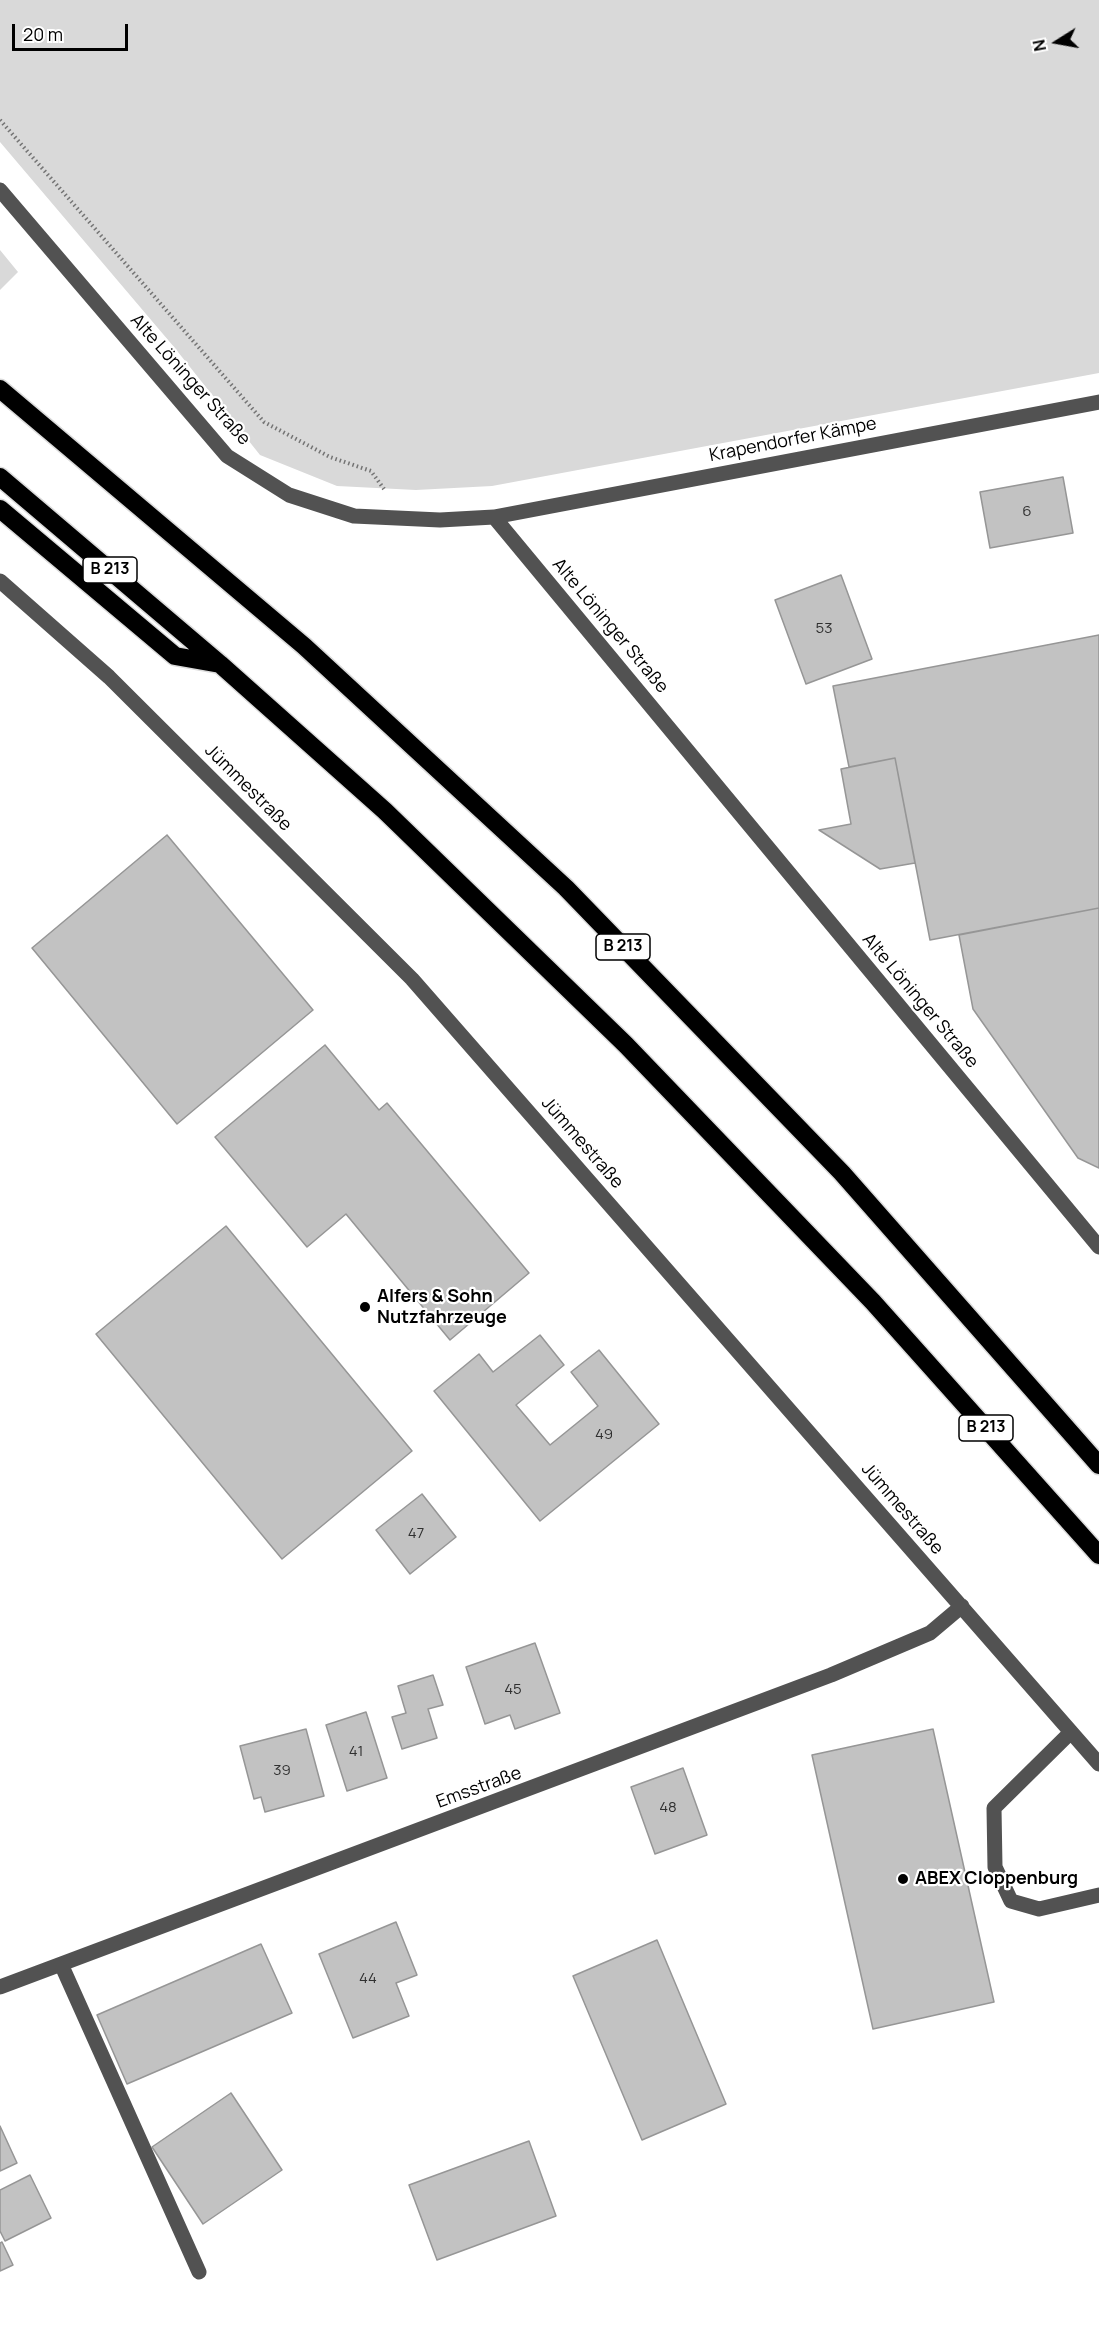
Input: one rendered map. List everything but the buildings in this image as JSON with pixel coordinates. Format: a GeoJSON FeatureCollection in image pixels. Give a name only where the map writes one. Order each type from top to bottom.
{"type":"FeatureCollection","features":[{"type":"Feature","properties":{"kind":"highway","name":"B 213"},"geometry":{"type":"LineString","coordinates":[[0,389],[304,646],[566,888],[842,1173],[1099,1465]]}},
{"type":"Feature","properties":{"kind":"highway","name":"B 213"},"geometry":{"type":"LineString","coordinates":[[0,477],[220,663],[385,811],[626,1045],[873,1302],[1099,1555]]}},
{"type":"Feature","properties":{"kind":"highway","name":"B 213"},"geometry":{"type":"LineString","coordinates":[[0,509],[175,656],[220,663]]}},
{"type":"Feature","properties":{"kind":"street","name":"Alte Löninger Straße"},"geometry":{"type":"LineString","coordinates":[[0,190],[226,456],[289,495],[354,516],[440,520],[494,517],[1099,1247]]}},
{"type":"Feature","properties":{"kind":"street","name":"Krapendorfer Kämpe"},"geometry":{"type":"LineString","coordinates":[[494,517],[1099,402]]}},
{"type":"Feature","properties":{"kind":"street","name":"Jümmestraße"},"geometry":{"type":"LineString","coordinates":[[0,581],[109,677],[412,979],[1099,1764]]}},
{"type":"Feature","properties":{"kind":"street","name":"Emsstraße"},"geometry":{"type":"LineString","coordinates":[[0,1987],[831,1675],[930,1633],[962,1606]]}},
{"type":"Feature","properties":{"kind":"street"},"geometry":{"type":"LineString","coordinates":[[1071,1732],[994,1808],[995,1867],[1011,1901],[1039,1910],[1099,1895]]}},
{"type":"Feature","properties":{"kind":"street"},"geometry":{"type":"LineString","coordinates":[[61,1964],[199,2272]]}},
{"type":"Feature","properties":{"kind":"path"},"geometry":{"type":"LineString","coordinates":[[0,120],[264,422],[330,457],[371,471],[405,519]]}},
{"type":"Feature","properties":{"kind":"shaded area"},"geometry":{"type":"Polygon","coordinates":[[[0,0],[1099,0],[1099,373],[492,486],[416,490],[337,486],[260,455],[174,347],[0,142],[0,0]]]}},
{"type":"Feature","properties":{"kind":"shaded area"},"geometry":{"type":"Polygon","coordinates":[[[0,250],[18,272],[0,290],[0,250]]]}},
{"type":"Feature","properties":{"kind":"place","name":"Alfers & Sohn Nutzfahrzeuge"},"geometry":{"type":"Point","coordinates":[365,1307]}},
{"type":"Feature","properties":{"kind":"place","name":"ABEX Cloppenburg"},"geometry":{"type":"Point","coordinates":[903,1879]}}]}
